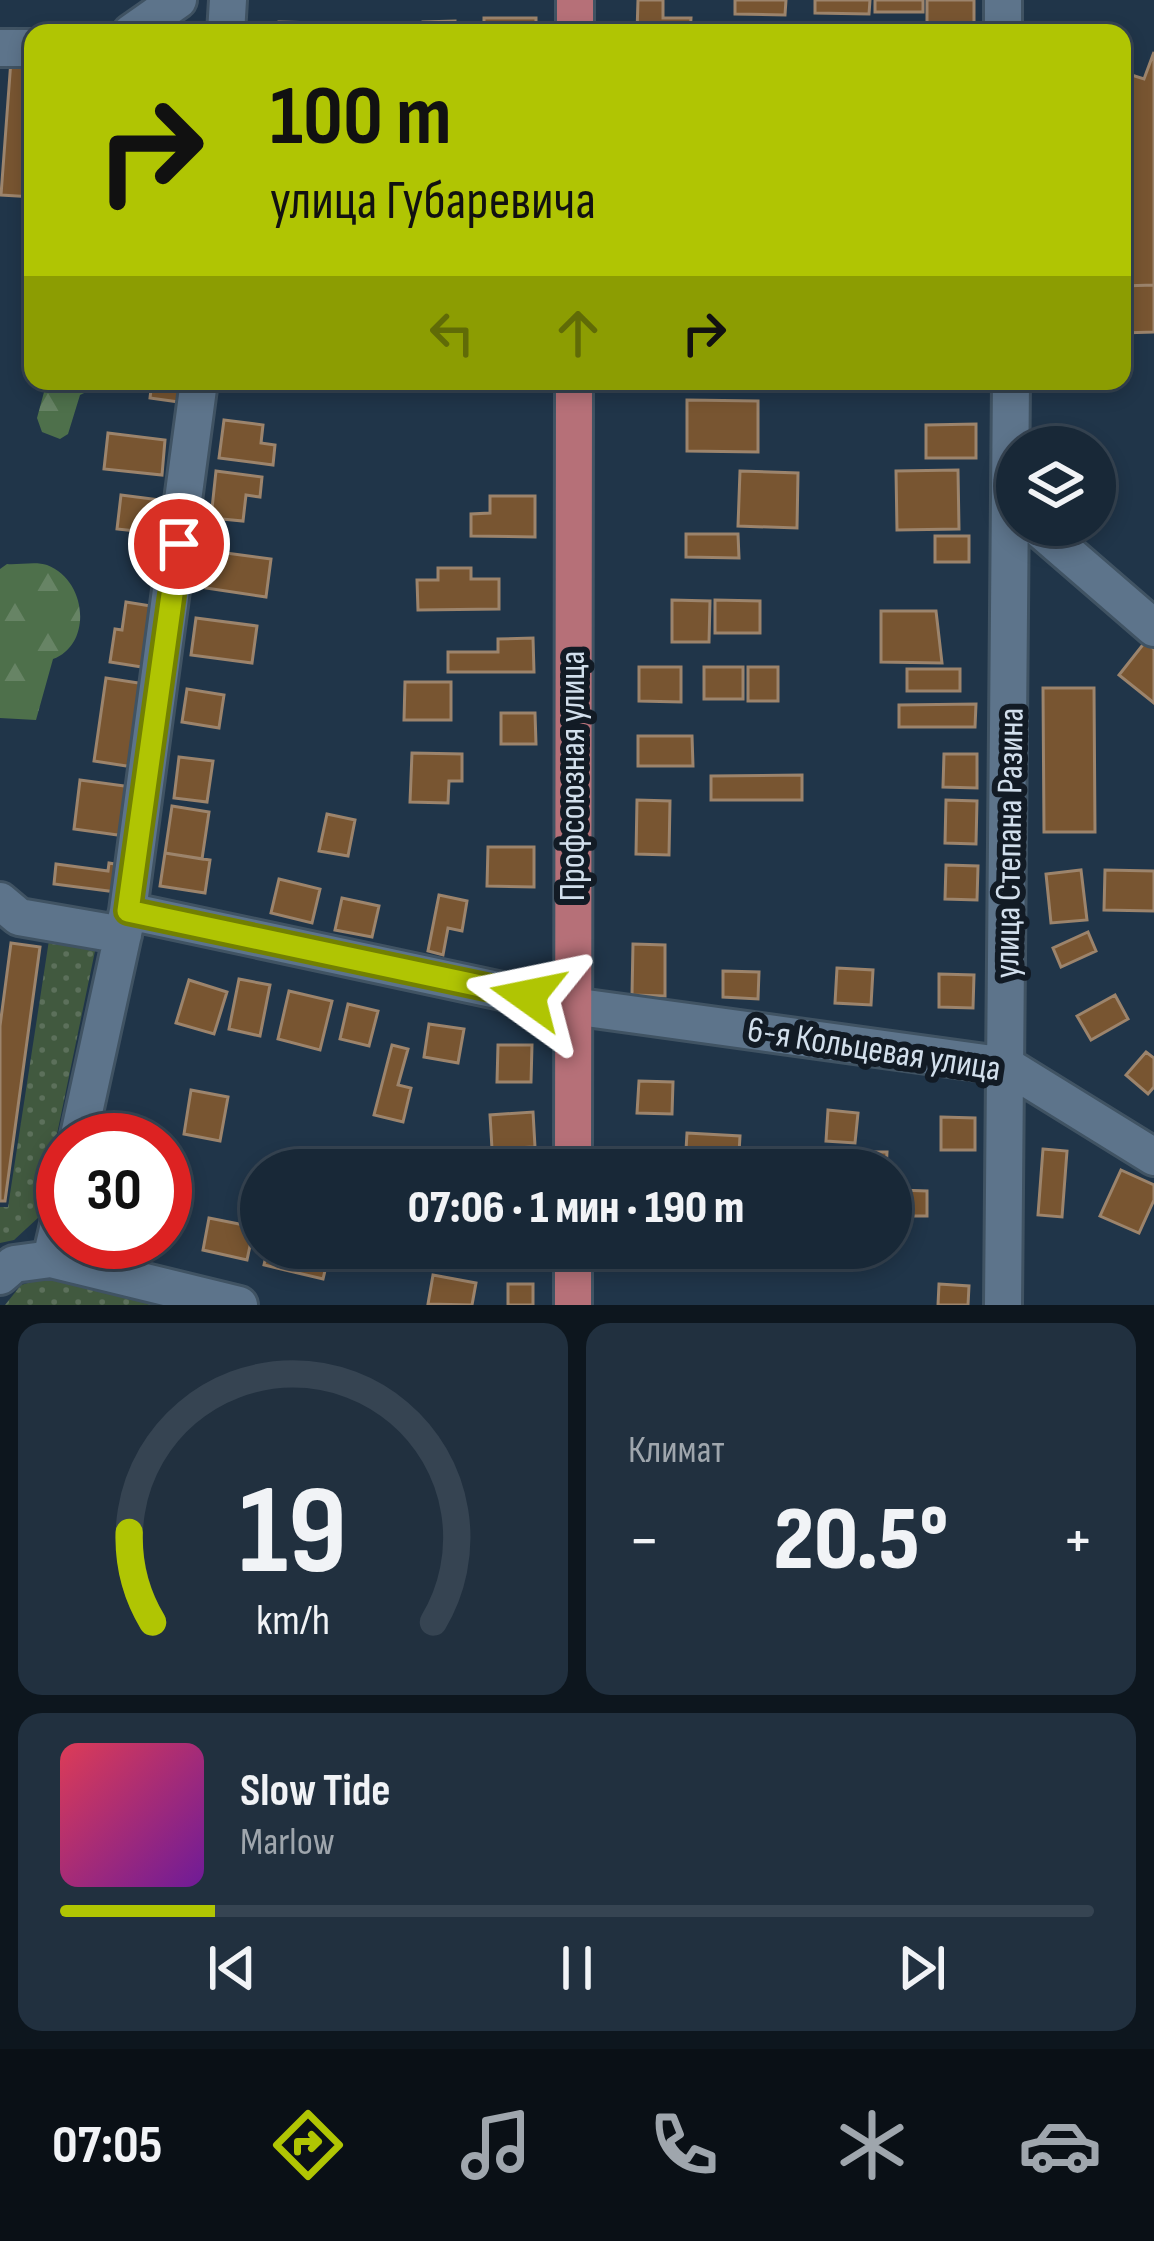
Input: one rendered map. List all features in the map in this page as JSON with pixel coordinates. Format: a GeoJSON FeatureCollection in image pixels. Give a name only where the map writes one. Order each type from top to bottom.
{"type":"FeatureCollection","features":[{"type":"Feature","properties":{"kind":"main road","name":"Профсоюзная улица"},"geometry":{"type":"LineString","coordinates":[[573,1149],[574,390]]}},
{"type":"Feature","properties":{"kind":"main road"},"geometry":{"type":"LineString","coordinates":[[573,1269],[573,1305]]}},
{"type":"Feature","properties":{"kind":"street"},"geometry":{"type":"LineString","coordinates":[[144,24],[178,0]]}},
{"type":"Feature","properties":{"kind":"street"},"geometry":{"type":"LineString","coordinates":[[84,1113],[126,923],[199,390]]}},
{"type":"Feature","properties":{"kind":"street","name":"улица Степана Разина"},"geometry":{"type":"LineString","coordinates":[[1011,390],[1014,426]]}},
{"type":"Feature","properties":{"kind":"street","name":"улица Степана Разина"},"geometry":{"type":"LineString","coordinates":[[1003,1305],[1021,546]]}},
{"type":"Feature","properties":{"kind":"street"},"geometry":{"type":"LineString","coordinates":[[1059,546],[1154,628]]}},
{"type":"Feature","properties":{"kind":"street","name":"6-я Кольцевая улица"},"geometry":{"type":"LineString","coordinates":[[0,901],[19,917],[126,923],[572,1006],[1007,1066],[1154,1157]]}},
{"type":"Feature","properties":{"kind":"street"},"geometry":{"type":"LineString","coordinates":[[5,1264],[36,1261]]}},
{"type":"Feature","properties":{"kind":"street"},"geometry":{"type":"LineString","coordinates":[[93,1269],[239,1305]]}},
{"type":"Feature","properties":{"kind":"green space"},"geometry":{"type":"Polygon","coordinates":[[[45,390],[90,390],[80,395],[68,434],[60,439],[42,432],[37,418],[45,390]]]}},
{"type":"Feature","properties":{"kind":"green space"},"geometry":{"type":"Polygon","coordinates":[[[7,564],[43,564],[60,573],[77,597],[80,612],[75,640],[53,659],[36,720],[0,718],[0,569],[7,564]]]}},
{"type":"Feature","properties":{"kind":"green space"},"geometry":{"type":"Polygon","coordinates":[[[49,940],[91,941],[95,951],[61,1113],[36,1113],[36,1220],[14,1240],[0,1243],[0,1207],[8,1207],[49,940]]]}},
{"type":"Feature","properties":{"kind":"green space"},"geometry":{"type":"Polygon","coordinates":[[[44,1278],[169,1305],[5,1305],[21,1285],[44,1278]]]}},
{"type":"Feature","properties":{"kind":"building"},"geometry":{"type":"Polygon","coordinates":[[[638,0],[663,0],[663,18],[691,18],[691,24],[637,24],[638,0]]]}},
{"type":"Feature","properties":{"kind":"building"},"geometry":{"type":"Polygon","coordinates":[[[735,0],[786,0],[785,15],[735,14],[735,0]]]}},
{"type":"Feature","properties":{"kind":"building"},"geometry":{"type":"Polygon","coordinates":[[[815,0],[870,0],[869,14],[815,13],[815,0]]]}},
{"type":"Feature","properties":{"kind":"building"},"geometry":{"type":"Polygon","coordinates":[[[875,0],[923,0],[923,12],[875,12],[875,0]]]}},
{"type":"Feature","properties":{"kind":"building"},"geometry":{"type":"Polygon","coordinates":[[[927,0],[974,0],[974,24],[927,23],[927,0]]]}},
{"type":"Feature","properties":{"kind":"building"},"geometry":{"type":"Polygon","coordinates":[[[484,18],[536,18],[536,24],[484,24],[484,18]]]}},
{"type":"Feature","properties":{"kind":"building"},"geometry":{"type":"Polygon","coordinates":[[[1154,52],[1154,285],[1131,286],[1131,75],[1144,79],[1154,52]]]}},
{"type":"Feature","properties":{"kind":"building"},"geometry":{"type":"Polygon","coordinates":[[[11,60],[24,61],[24,196],[1,195],[11,60]]]}},
{"type":"Feature","properties":{"kind":"building"},"geometry":{"type":"Polygon","coordinates":[[[1154,285],[1154,332],[1131,333],[1131,286],[1154,285]]]}},
{"type":"Feature","properties":{"kind":"building"},"geometry":{"type":"Polygon","coordinates":[[[151,390],[188,390],[186,403],[150,398],[151,390]]]}},
{"type":"Feature","properties":{"kind":"building"},"geometry":{"type":"Polygon","coordinates":[[[687,400],[758,401],[758,452],[687,451],[687,400]]]}},
{"type":"Feature","properties":{"kind":"building"},"geometry":{"type":"Polygon","coordinates":[[[224,420],[263,425],[261,443],[275,445],[273,465],[219,458],[224,420]]]}},
{"type":"Feature","properties":{"kind":"building"},"geometry":{"type":"Polygon","coordinates":[[[976,424],[976,458],[926,458],[926,425],[976,424]]]}},
{"type":"Feature","properties":{"kind":"building"},"geometry":{"type":"Polygon","coordinates":[[[108,433],[165,440],[162,475],[104,469],[108,433]]]}},
{"type":"Feature","properties":{"kind":"building"},"geometry":{"type":"Polygon","coordinates":[[[958,470],[959,529],[897,530],[896,471],[958,470]]]}},
{"type":"Feature","properties":{"kind":"building"},"geometry":{"type":"Polygon","coordinates":[[[216,471],[262,477],[260,497],[246,495],[243,521],[211,518],[216,471]]]}},
{"type":"Feature","properties":{"kind":"building"},"geometry":{"type":"Polygon","coordinates":[[[740,471],[798,473],[797,528],[738,526],[740,471]]]}},
{"type":"Feature","properties":{"kind":"building"},"geometry":{"type":"Polygon","coordinates":[[[121,495],[168,501],[164,534],[117,529],[121,495]]]}},
{"type":"Feature","properties":{"kind":"building"},"geometry":{"type":"Polygon","coordinates":[[[490,496],[535,496],[535,537],[471,536],[471,514],[490,513],[490,496]]]}},
{"type":"Feature","properties":{"kind":"building"},"geometry":{"type":"Polygon","coordinates":[[[686,534],[738,534],[739,558],[686,557],[686,534]]]}},
{"type":"Feature","properties":{"kind":"building"},"geometry":{"type":"Polygon","coordinates":[[[935,536],[969,536],[969,562],[935,562],[935,536]]]}},
{"type":"Feature","properties":{"kind":"building"},"geometry":{"type":"Polygon","coordinates":[[[211,551],[271,559],[266,597],[206,588],[211,551]]]}},
{"type":"Feature","properties":{"kind":"building"},"geometry":{"type":"Polygon","coordinates":[[[438,568],[471,568],[471,579],[499,579],[499,609],[418,610],[417,580],[438,580],[438,568]]]}},
{"type":"Feature","properties":{"kind":"building"},"geometry":{"type":"Polygon","coordinates":[[[672,600],[710,601],[709,642],[672,642],[672,600]]]}},
{"type":"Feature","properties":{"kind":"building"},"geometry":{"type":"Polygon","coordinates":[[[715,600],[760,601],[760,633],[715,633],[715,600]]]}},
{"type":"Feature","properties":{"kind":"building"},"geometry":{"type":"Polygon","coordinates":[[[126,602],[157,607],[148,668],[110,662],[115,629],[122,630],[126,602]]]}},
{"type":"Feature","properties":{"kind":"building"},"geometry":{"type":"Polygon","coordinates":[[[881,611],[936,611],[942,663],[881,662],[881,611]]]}},
{"type":"Feature","properties":{"kind":"building"},"geometry":{"type":"Polygon","coordinates":[[[196,618],[257,626],[252,663],[191,655],[196,618]]]}},
{"type":"Feature","properties":{"kind":"building"},"geometry":{"type":"Polygon","coordinates":[[[533,638],[534,672],[448,672],[448,652],[498,652],[498,639],[533,638]]]}},
{"type":"Feature","properties":{"kind":"building"},"geometry":{"type":"Polygon","coordinates":[[[1145,642],[1154,649],[1154,703],[1119,675],[1145,642]]]}},
{"type":"Feature","properties":{"kind":"building"},"geometry":{"type":"Polygon","coordinates":[[[639,667],[681,667],[681,702],[639,701],[639,667]]]}},
{"type":"Feature","properties":{"kind":"building"},"geometry":{"type":"Polygon","coordinates":[[[704,667],[743,667],[743,699],[704,699],[704,667]]]}},
{"type":"Feature","properties":{"kind":"building"},"geometry":{"type":"Polygon","coordinates":[[[748,667],[778,667],[778,701],[748,701],[748,667]]]}},
{"type":"Feature","properties":{"kind":"building"},"geometry":{"type":"Polygon","coordinates":[[[907,669],[960,669],[960,691],[907,691],[907,669]]]}},
{"type":"Feature","properties":{"kind":"building"},"geometry":{"type":"Polygon","coordinates":[[[106,678],[145,684],[133,767],[94,761],[106,678]]]}},
{"type":"Feature","properties":{"kind":"building"},"geometry":{"type":"Polygon","coordinates":[[[405,682],[451,682],[451,720],[404,720],[405,682]]]}},
{"type":"Feature","properties":{"kind":"building"},"geometry":{"type":"Polygon","coordinates":[[[1043,688],[1094,688],[1095,832],[1044,832],[1043,688]]]}},
{"type":"Feature","properties":{"kind":"building"},"geometry":{"type":"Polygon","coordinates":[[[187,689],[224,695],[219,728],[182,722],[187,689]]]}},
{"type":"Feature","properties":{"kind":"building"},"geometry":{"type":"Polygon","coordinates":[[[976,704],[975,727],[899,727],[899,705],[976,704]]]}},
{"type":"Feature","properties":{"kind":"building"},"geometry":{"type":"Polygon","coordinates":[[[501,713],[535,713],[536,744],[501,744],[501,713]]]}},
{"type":"Feature","properties":{"kind":"building"},"geometry":{"type":"Polygon","coordinates":[[[638,736],[692,736],[693,766],[638,766],[638,736]]]}},
{"type":"Feature","properties":{"kind":"building"},"geometry":{"type":"Polygon","coordinates":[[[412,753],[462,754],[462,781],[449,781],[448,803],[410,802],[412,753]]]}},
{"type":"Feature","properties":{"kind":"building"},"geometry":{"type":"Polygon","coordinates":[[[944,754],[977,754],[977,788],[943,787],[944,754]]]}},
{"type":"Feature","properties":{"kind":"building"},"geometry":{"type":"Polygon","coordinates":[[[179,757],[213,761],[207,802],[174,798],[179,757]]]}},
{"type":"Feature","properties":{"kind":"building"},"geometry":{"type":"Polygon","coordinates":[[[802,775],[802,800],[711,800],[711,776],[802,775]]]}},
{"type":"Feature","properties":{"kind":"building"},"geometry":{"type":"Polygon","coordinates":[[[80,780],[132,787],[125,836],[74,829],[80,780]]]}},
{"type":"Feature","properties":{"kind":"building"},"geometry":{"type":"Polygon","coordinates":[[[637,800],[670,801],[669,855],[636,854],[637,800]]]}},
{"type":"Feature","properties":{"kind":"building"},"geometry":{"type":"Polygon","coordinates":[[[946,800],[977,801],[976,844],[945,843],[946,800]]]}},
{"type":"Feature","properties":{"kind":"building"},"geometry":{"type":"Polygon","coordinates":[[[172,806],[209,812],[202,859],[165,853],[172,806]]]}},
{"type":"Feature","properties":{"kind":"building"},"geometry":{"type":"Polygon","coordinates":[[[327,814],[355,820],[348,856],[319,851],[327,814]]]}},
{"type":"Feature","properties":{"kind":"building"},"geometry":{"type":"Polygon","coordinates":[[[488,847],[534,847],[534,887],[487,886],[488,847]]]}},
{"type":"Feature","properties":{"kind":"building"},"geometry":{"type":"Polygon","coordinates":[[[165,853],[210,860],[205,893],[160,886],[165,853]]]}},
{"type":"Feature","properties":{"kind":"building"},"geometry":{"type":"Polygon","coordinates":[[[109,863],[127,866],[124,893],[54,884],[56,864],[108,871],[109,863]]]}},
{"type":"Feature","properties":{"kind":"building"},"geometry":{"type":"Polygon","coordinates":[[[946,865],[978,866],[977,900],[945,899],[946,865]]]}},
{"type":"Feature","properties":{"kind":"building"},"geometry":{"type":"Polygon","coordinates":[[[1081,870],[1087,920],[1051,923],[1046,874],[1081,870]]]}},
{"type":"Feature","properties":{"kind":"building"},"geometry":{"type":"Polygon","coordinates":[[[1105,870],[1154,871],[1154,911],[1104,910],[1105,870]]]}},
{"type":"Feature","properties":{"kind":"building"},"geometry":{"type":"Polygon","coordinates":[[[279,879],[320,889],[312,923],[271,913],[279,879]]]}},
{"type":"Feature","properties":{"kind":"building"},"geometry":{"type":"Polygon","coordinates":[[[439,895],[467,901],[462,931],[448,928],[443,955],[428,951],[439,895]]]}},
{"type":"Feature","properties":{"kind":"building"},"geometry":{"type":"Polygon","coordinates":[[[342,898],[379,906],[372,937],[335,930],[342,898]]]}},
{"type":"Feature","properties":{"kind":"building"},"geometry":{"type":"Polygon","coordinates":[[[1088,932],[1096,951],[1061,967],[1053,948],[1088,932]]]}},
{"type":"Feature","properties":{"kind":"building"},"geometry":{"type":"Polygon","coordinates":[[[11,943],[40,947],[5,1201],[0,1201],[0,1026],[11,943]]]}},
{"type":"Feature","properties":{"kind":"building"},"geometry":{"type":"Polygon","coordinates":[[[633,944],[665,945],[665,996],[632,995],[633,944]]]}},
{"type":"Feature","properties":{"kind":"building"},"geometry":{"type":"Polygon","coordinates":[[[837,968],[873,970],[871,1005],[835,1003],[837,968]]]}},
{"type":"Feature","properties":{"kind":"building"},"geometry":{"type":"Polygon","coordinates":[[[723,971],[759,972],[758,999],[723,997],[723,971]]]}},
{"type":"Feature","properties":{"kind":"building"},"geometry":{"type":"Polygon","coordinates":[[[939,974],[974,975],[973,1008],[939,1007],[939,974]]]}},
{"type":"Feature","properties":{"kind":"building"},"geometry":{"type":"Polygon","coordinates":[[[239,979],[270,985],[260,1036],[229,1029],[239,979]]]}},
{"type":"Feature","properties":{"kind":"building"},"geometry":{"type":"Polygon","coordinates":[[[189,980],[227,992],[214,1034],[176,1023],[189,980]]]}},
{"type":"Feature","properties":{"kind":"building"},"geometry":{"type":"Polygon","coordinates":[[[289,991],[332,1001],[320,1050],[278,1039],[289,991]]]}},
{"type":"Feature","properties":{"kind":"building"},"geometry":{"type":"Polygon","coordinates":[[[1115,995],[1128,1019],[1091,1040],[1077,1016],[1115,995]]]}},
{"type":"Feature","properties":{"kind":"building"},"geometry":{"type":"Polygon","coordinates":[[[348,1004],[378,1011],[369,1046],[340,1039],[348,1004]]]}},
{"type":"Feature","properties":{"kind":"building"},"geometry":{"type":"Polygon","coordinates":[[[429,1024],[464,1029],[458,1063],[424,1057],[429,1024]]]}},
{"type":"Feature","properties":{"kind":"building"},"geometry":{"type":"Polygon","coordinates":[[[392,1045],[408,1049],[398,1085],[411,1088],[403,1122],[374,1115],[392,1045]]]}},
{"type":"Feature","properties":{"kind":"building"},"geometry":{"type":"Polygon","coordinates":[[[498,1045],[532,1045],[531,1082],[497,1082],[498,1045]]]}},
{"type":"Feature","properties":{"kind":"building"},"geometry":{"type":"Polygon","coordinates":[[[1146,1052],[1154,1058],[1154,1087],[1148,1094],[1126,1075],[1146,1052]]]}},
{"type":"Feature","properties":{"kind":"building"},"geometry":{"type":"Polygon","coordinates":[[[639,1081],[673,1082],[672,1114],[637,1113],[639,1081]]]}},
{"type":"Feature","properties":{"kind":"building"},"geometry":{"type":"Polygon","coordinates":[[[191,1090],[228,1097],[220,1141],[192,1136],[192,1113],[187,1113],[191,1090]]]}},
{"type":"Feature","properties":{"kind":"building"},"geometry":{"type":"Polygon","coordinates":[[[828,1110],[858,1113],[855,1143],[826,1141],[828,1110]]]}},
{"type":"Feature","properties":{"kind":"building"},"geometry":{"type":"Polygon","coordinates":[[[533,1112],[535,1147],[492,1149],[490,1115],[533,1112]]]}},
{"type":"Feature","properties":{"kind":"building"},"geometry":{"type":"Polygon","coordinates":[[[941,1117],[975,1118],[975,1150],[941,1150],[941,1117]]]}},
{"type":"Feature","properties":{"kind":"building"},"geometry":{"type":"Polygon","coordinates":[[[687,1133],[740,1136],[739,1149],[686,1149],[687,1133]]]}},
{"type":"Feature","properties":{"kind":"building"},"geometry":{"type":"Polygon","coordinates":[[[1043,1149],[1067,1151],[1062,1217],[1038,1215],[1043,1149]]]}},
{"type":"Feature","properties":{"kind":"building"},"geometry":{"type":"Polygon","coordinates":[[[1121,1170],[1154,1185],[1154,1200],[1139,1233],[1100,1216],[1121,1170]]]}},
{"type":"Feature","properties":{"kind":"building"},"geometry":{"type":"Polygon","coordinates":[[[912,1190],[927,1191],[927,1216],[912,1216],[912,1190]]]}},
{"type":"Feature","properties":{"kind":"building"},"geometry":{"type":"Polygon","coordinates":[[[209,1218],[240,1224],[240,1258],[203,1250],[209,1218]]]}},
{"type":"Feature","properties":{"kind":"building"},"geometry":{"type":"Polygon","coordinates":[[[281,1269],[325,1269],[323,1279],[281,1269]]]}},
{"type":"Feature","properties":{"kind":"building"},"geometry":{"type":"Polygon","coordinates":[[[433,1275],[476,1283],[472,1305],[428,1304],[433,1275]]]}},
{"type":"Feature","properties":{"kind":"building"},"geometry":{"type":"Polygon","coordinates":[[[508,1284],[533,1284],[533,1305],[508,1305],[508,1284]]]}},
{"type":"Feature","properties":{"kind":"building"},"geometry":{"type":"Polygon","coordinates":[[[939,1284],[969,1286],[968,1305],[938,1305],[939,1284]]]}},
{"type":"Feature","properties":{"kind":"route"},"geometry":{"type":"LineString","coordinates":[[179,544],[128,911],[528,996]]}}]}
